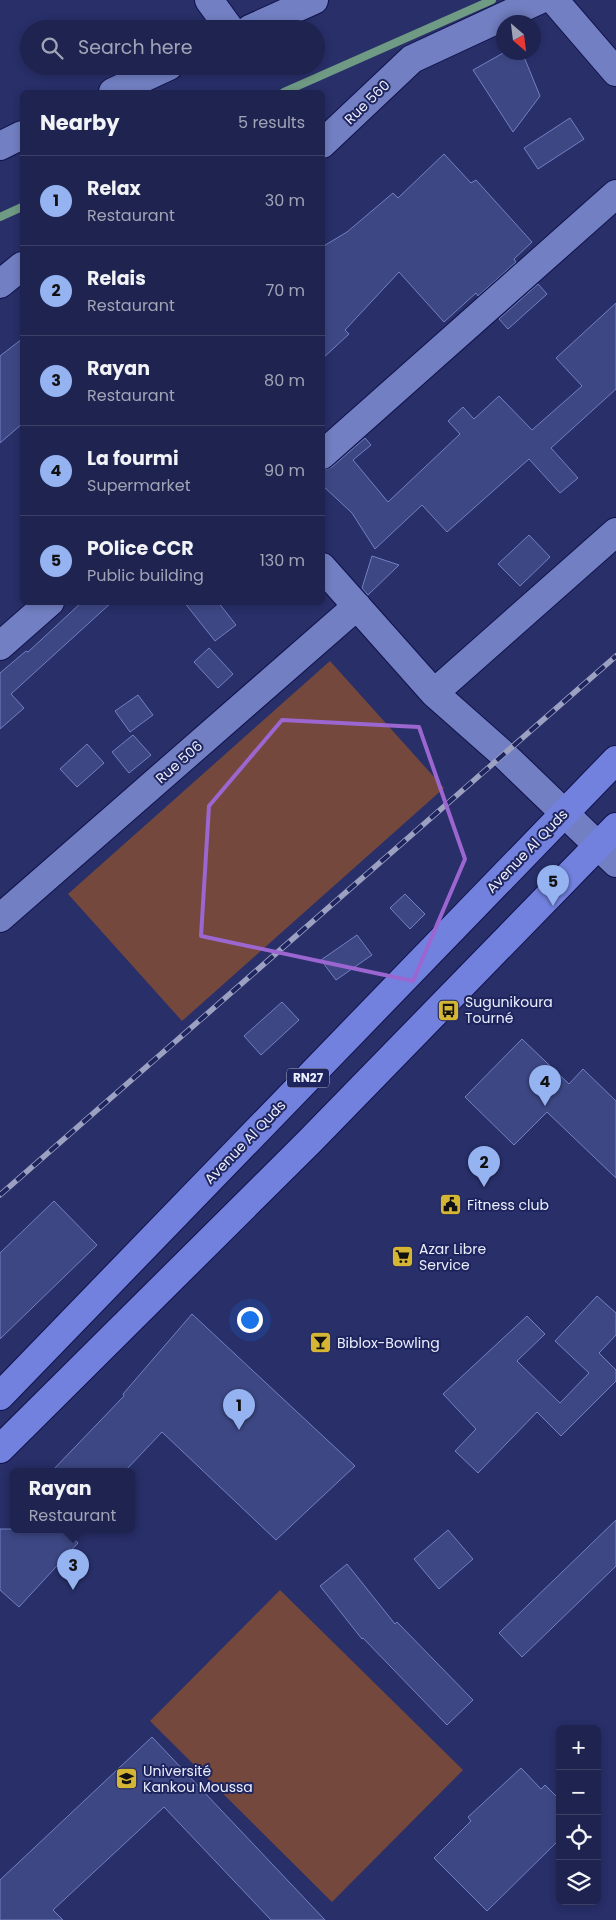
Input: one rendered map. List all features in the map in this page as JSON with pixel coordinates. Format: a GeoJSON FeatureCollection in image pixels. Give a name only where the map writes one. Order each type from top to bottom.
{"type":"FeatureCollection","features":[{"type":"Feature","properties":{"kind":"main road","name":"Avenue Al Quds"},"geometry":{"type":"LineString","coordinates":[[0,1396],[616,760]]}},
{"type":"Feature","properties":{"kind":"main road"},"geometry":{"type":"LineString","coordinates":[[0,1449],[610,845]]}},
{"type":"Feature","properties":{"kind":"street"},"geometry":{"type":"LineString","coordinates":[[209,0],[223,20]]}},
{"type":"Feature","properties":{"kind":"street"},"geometry":{"type":"LineString","coordinates":[[270,20],[314,0]]}},
{"type":"Feature","properties":{"kind":"street","name":"Rue 560"},"geometry":{"type":"LineString","coordinates":[[325,141],[412,59],[539,0]]}},
{"type":"Feature","properties":{"kind":"street"},"geometry":{"type":"LineString","coordinates":[[554,0],[616,72]]}},
{"type":"Feature","properties":{"kind":"street"},"geometry":{"type":"LineString","coordinates":[[117,90],[150,75]]}},
{"type":"Feature","properties":{"kind":"street"},"geometry":{"type":"LineString","coordinates":[[0,146],[20,136]]}},
{"type":"Feature","properties":{"kind":"street"},"geometry":{"type":"LineString","coordinates":[[325,452],[616,194]]}},
{"type":"Feature","properties":{"kind":"street"},"geometry":{"type":"LineString","coordinates":[[0,284],[20,268]]}},
{"type":"Feature","properties":{"kind":"street"},"geometry":{"type":"LineString","coordinates":[[434,693],[616,532]]}},
{"type":"Feature","properties":{"kind":"street"},"geometry":{"type":"LineString","coordinates":[[325,570],[434,693],[503,754],[564,813],[610,845]]}},
{"type":"Feature","properties":{"kind":"street"},"geometry":{"type":"LineString","coordinates":[[0,646],[47,605]]}},
{"type":"Feature","properties":{"kind":"street","name":"Rue 506"},"geometry":{"type":"LineString","coordinates":[[0,918],[357,606]]}},
{"type":"Feature","properties":{"kind":"highlighted area"},"geometry":{"type":"Polygon","coordinates":[[[282,720],[419,727],[465,859],[413,981],[201,936],[209,806],[282,720]]]}},
{"type":"Feature","properties":{"kind":"shaded area"},"geometry":{"type":"Polygon","coordinates":[[[330,661],[444,788],[182,1021],[68,894],[330,661]]]}},
{"type":"Feature","properties":{"kind":"shaded area"},"geometry":{"type":"Polygon","coordinates":[[[280,1590],[463,1770],[332,1902],[150,1721],[280,1590]]]}},
{"type":"Feature","properties":{"kind":"building"},"geometry":{"type":"Polygon","coordinates":[[[496,57],[496,60],[525,60],[540,96],[513,132],[473,70],[496,57]]]}},
{"type":"Feature","properties":{"kind":"building"},"geometry":{"type":"Polygon","coordinates":[[[570,118],[584,139],[538,169],[524,148],[570,118]]]}},
{"type":"Feature","properties":{"kind":"building"},"geometry":{"type":"Polygon","coordinates":[[[444,154],[471,183],[476,180],[532,242],[514,259],[516,262],[478,296],[476,293],[444,322],[399,272],[345,330],[349,334],[325,356],[325,245],[347,232],[393,193],[398,198],[444,154]]]}},
{"type":"Feature","properties":{"kind":"building"},"geometry":{"type":"Polygon","coordinates":[[[538,284],[547,294],[508,329],[499,319],[538,284]]]}},
{"type":"Feature","properties":{"kind":"building"},"geometry":{"type":"Polygon","coordinates":[[[616,303],[616,389],[551,448],[578,478],[560,493],[529,459],[447,532],[422,505],[375,549],[352,513],[325,488],[325,470],[332,467],[365,438],[371,445],[353,460],[388,502],[460,434],[448,421],[463,407],[474,419],[499,396],[532,430],[582,386],[556,358],[616,303]]]}},
{"type":"Feature","properties":{"kind":"building"},"geometry":{"type":"Polygon","coordinates":[[[20,341],[20,426],[0,443],[0,356],[20,341]]]}},
{"type":"Feature","properties":{"kind":"building"},"geometry":{"type":"Polygon","coordinates":[[[529,535],[550,557],[520,586],[498,564],[529,535]]]}},
{"type":"Feature","properties":{"kind":"building"},"geometry":{"type":"Polygon","coordinates":[[[372,556],[399,565],[368,595],[362,588],[372,556]]]}},
{"type":"Feature","properties":{"kind":"building"},"geometry":{"type":"Polygon","coordinates":[[[79,605],[109,605],[11,694],[24,708],[0,729],[0,673],[26,651],[28,652],[79,605]]]}},
{"type":"Feature","properties":{"kind":"building"},"geometry":{"type":"Polygon","coordinates":[[[186,605],[220,605],[236,625],[215,641],[186,605]]]}},
{"type":"Feature","properties":{"kind":"building"},"geometry":{"type":"Polygon","coordinates":[[[209,648],[233,674],[218,688],[194,662],[209,648]]]}},
{"type":"Feature","properties":{"kind":"building"},"geometry":{"type":"Polygon","coordinates":[[[138,695],[153,715],[130,732],[115,711],[138,695]]]}},
{"type":"Feature","properties":{"kind":"building"},"geometry":{"type":"Polygon","coordinates":[[[133,735],[151,755],[129,773],[112,752],[133,735]]]}},
{"type":"Feature","properties":{"kind":"building"},"geometry":{"type":"Polygon","coordinates":[[[87,744],[104,763],[77,787],[60,769],[87,744]]]}},
{"type":"Feature","properties":{"kind":"building"},"geometry":{"type":"Polygon","coordinates":[[[405,894],[425,914],[410,929],[390,908],[405,894]]]}},
{"type":"Feature","properties":{"kind":"building"},"geometry":{"type":"Polygon","coordinates":[[[357,935],[372,955],[336,980],[321,960],[357,935]]]}},
{"type":"Feature","properties":{"kind":"building"},"geometry":{"type":"Polygon","coordinates":[[[282,1002],[299,1020],[261,1055],[244,1036],[282,1002]]]}},
{"type":"Feature","properties":{"kind":"building"},"geometry":{"type":"Polygon","coordinates":[[[522,1039],[569,1084],[583,1069],[616,1101],[616,1178],[547,1112],[514,1145],[465,1097],[522,1039]]]}},
{"type":"Feature","properties":{"kind":"building"},"geometry":{"type":"Polygon","coordinates":[[[54,1201],[97,1245],[0,1339],[0,1253],[54,1201]]]}},
{"type":"Feature","properties":{"kind":"building"},"geometry":{"type":"Polygon","coordinates":[[[597,1296],[616,1313],[616,1335],[599,1353],[616,1370],[616,1381],[561,1436],[537,1412],[478,1473],[455,1451],[476,1429],[443,1394],[527,1316],[545,1334],[517,1361],[560,1403],[589,1373],[555,1341],[597,1296]]]}},
{"type":"Feature","properties":{"kind":"building"},"geometry":{"type":"Polygon","coordinates":[[[192,1314],[355,1466],[276,1540],[162,1432],[128,1468],[55,1468],[124,1396],[123,1394],[192,1314]]]}},
{"type":"Feature","properties":{"kind":"building"},"geometry":{"type":"Polygon","coordinates":[[[616,1520],[616,1566],[522,1657],[499,1633],[616,1520]]]}},
{"type":"Feature","properties":{"kind":"building"},"geometry":{"type":"Polygon","coordinates":[[[0,1529],[10,1529],[10,1533],[67,1533],[78,1543],[19,1607],[0,1590],[0,1529]]]}},
{"type":"Feature","properties":{"kind":"building"},"geometry":{"type":"Polygon","coordinates":[[[448,1530],[473,1559],[439,1589],[414,1559],[448,1530]]]}},
{"type":"Feature","properties":{"kind":"building"},"geometry":{"type":"Polygon","coordinates":[[[347,1564],[395,1624],[397,1622],[473,1700],[447,1725],[362,1639],[320,1586],[347,1564]]]}},
{"type":"Feature","properties":{"kind":"building"},"geometry":{"type":"Polygon","coordinates":[[[152,1737],[325,1920],[271,1920],[164,1807],[53,1910],[63,1920],[0,1920],[0,1880],[152,1737]]]}},
{"type":"Feature","properties":{"kind":"building"},"geometry":{"type":"Polygon","coordinates":[[[521,1768],[541,1789],[545,1785],[556,1796],[556,1843],[487,1911],[434,1858],[471,1821],[468,1817],[521,1768]]]}},
{"type":"Feature","properties":{"kind":"waterway"},"geometry":{"type":"LineString","coordinates":[[325,74],[492,0]]}},
{"type":"Feature","properties":{"kind":"waterway"},"geometry":{"type":"LineString","coordinates":[[289,90],[322,75]]}},
{"type":"Feature","properties":{"kind":"waterway"},"geometry":{"type":"LineString","coordinates":[[0,217],[20,208]]}},
{"type":"Feature","properties":{"kind":"railway"},"geometry":{"type":"LineString","coordinates":[[0,1195],[616,656]]}},
{"type":"Feature","properties":{"kind":"place","name":"POlice CCR"},"geometry":{"type":"Point","coordinates":[553,906]}},
{"type":"Feature","properties":{"kind":"place","name":"Sugunikoura Tourné"},"geometry":{"type":"Point","coordinates":[449,1010]}},
{"type":"Feature","properties":{"kind":"place","name":"La fourmi"},"geometry":{"type":"Point","coordinates":[545,1106]}},
{"type":"Feature","properties":{"kind":"place","name":"Relais"},"geometry":{"type":"Point","coordinates":[484,1187]}},
{"type":"Feature","properties":{"kind":"place","name":"Fitness club"},"geometry":{"type":"Point","coordinates":[451,1205]}},
{"type":"Feature","properties":{"kind":"place","name":"Azar Libre Service"},"geometry":{"type":"Point","coordinates":[403,1257]}},
{"type":"Feature","properties":{"kind":"place","name":"Biblox-Bowling"},"geometry":{"type":"Point","coordinates":[321,1343]}},
{"type":"Feature","properties":{"kind":"place","name":"Relax"},"geometry":{"type":"Point","coordinates":[239,1430]}},
{"type":"Feature","properties":{"kind":"place","name":"Rayan"},"geometry":{"type":"Point","coordinates":[73,1590]}},
{"type":"Feature","properties":{"kind":"place","name":"Université Kankou Moussa"},"geometry":{"type":"Point","coordinates":[127,1779]}}]}
